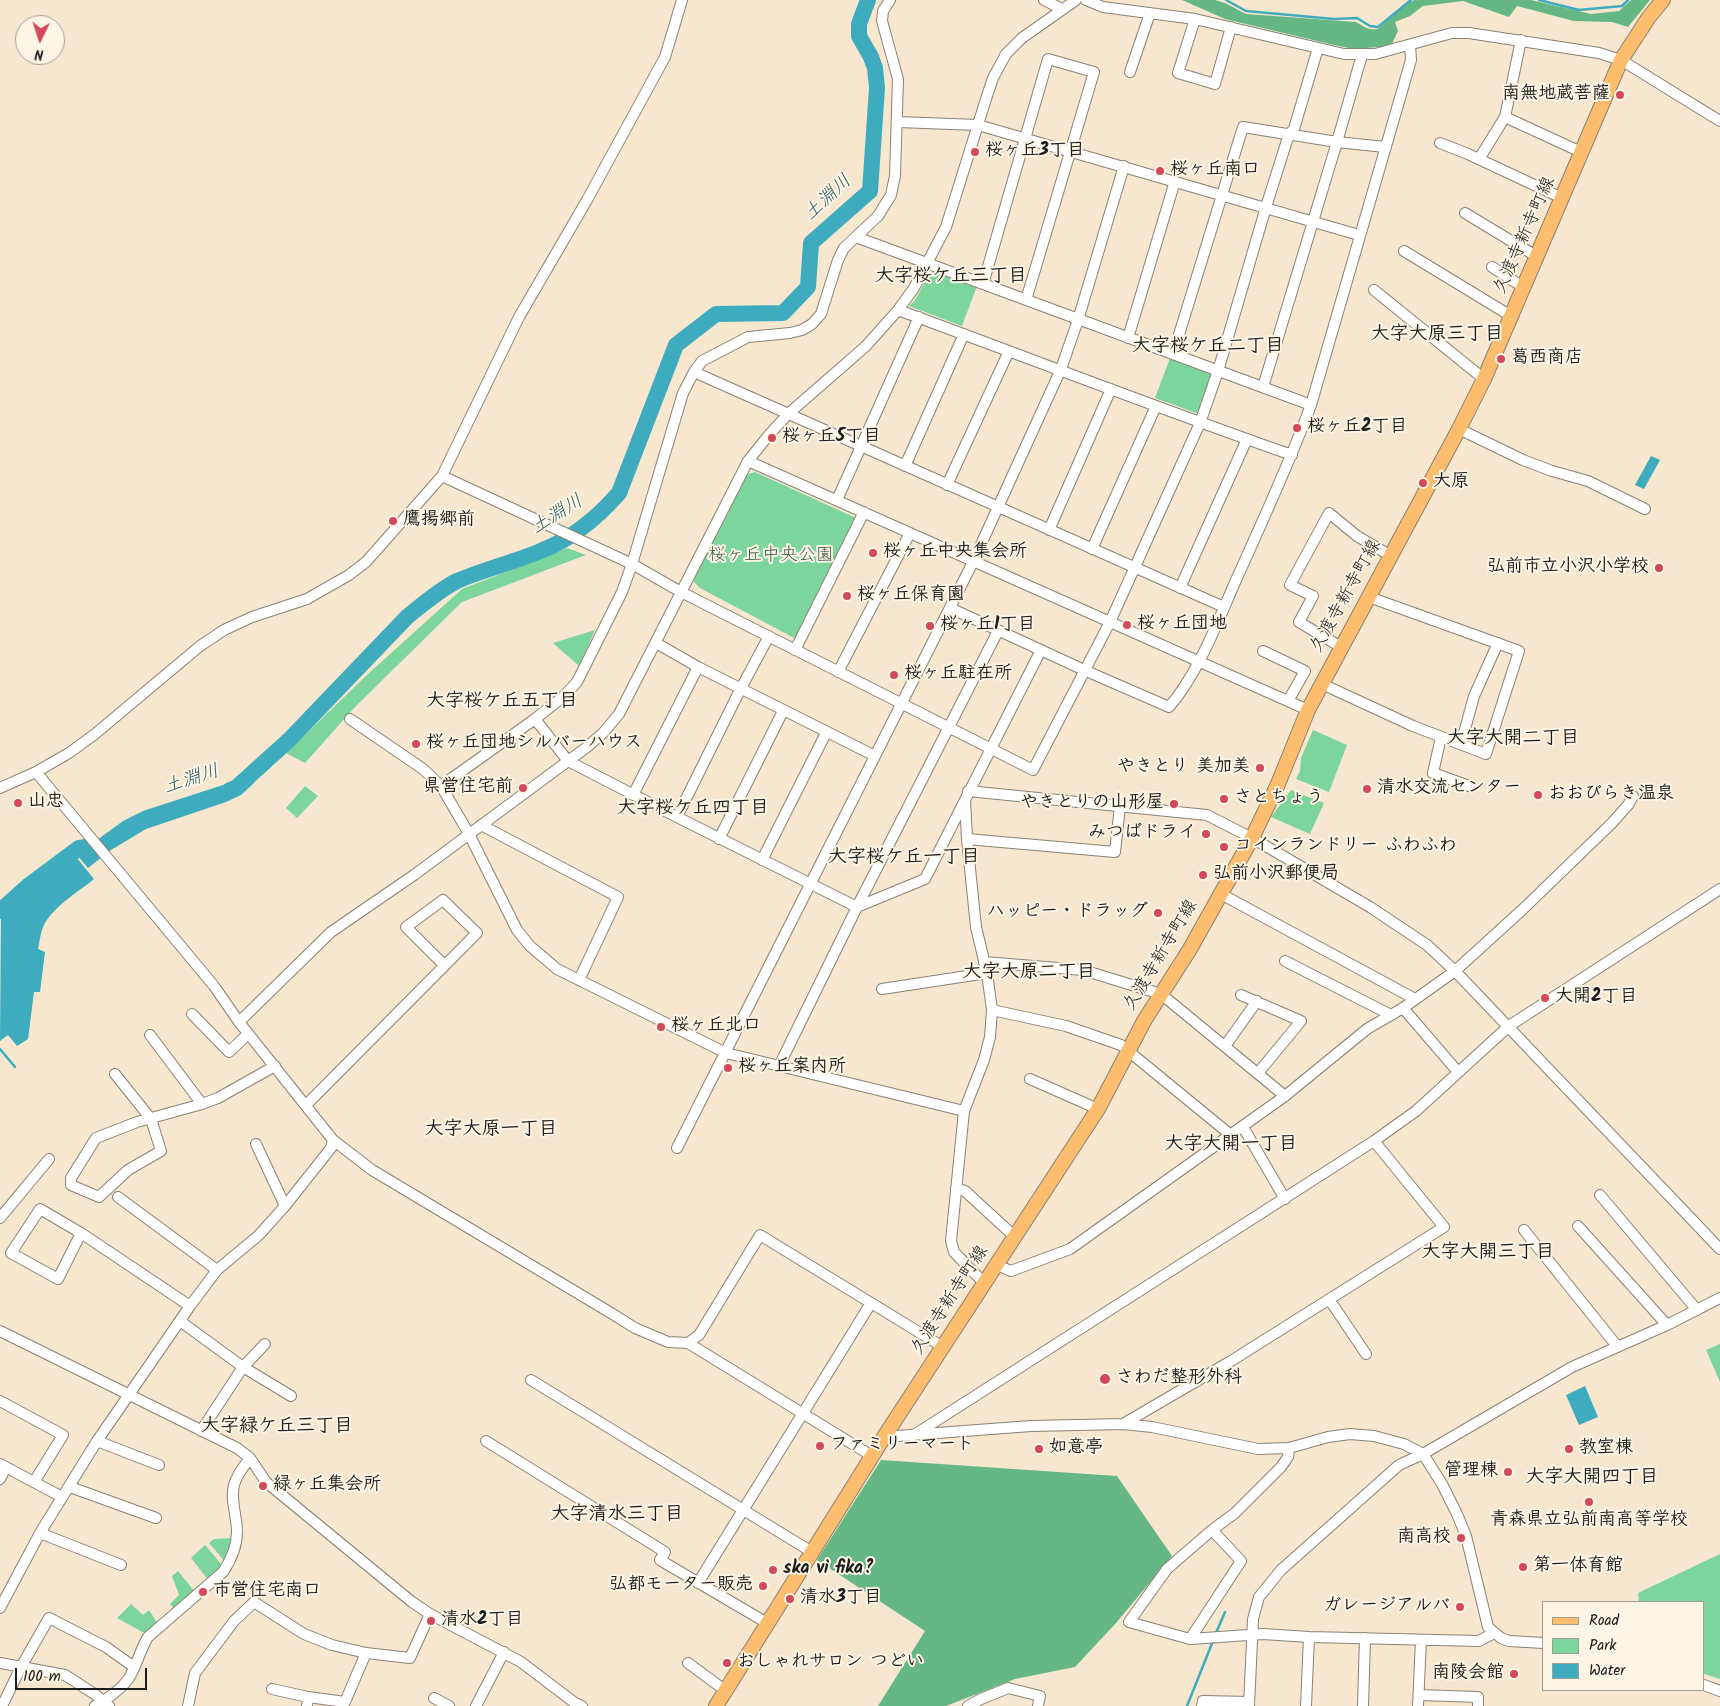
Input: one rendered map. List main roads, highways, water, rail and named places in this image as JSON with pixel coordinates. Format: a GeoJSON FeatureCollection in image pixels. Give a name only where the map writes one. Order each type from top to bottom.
{"type":"FeatureCollection","features":[{"type":"Feature","properties":{"kind":"main road","name":"久渡寺新寺町線"},"geometry":{"type":"LineString","coordinates":[[716,1706],[884,1436],[1098,1109],[1144,1021],[1190,949],[1221,894],[1252,838],[1278,784],[1308,710],[1459,430],[1484,379],[1621,60],[1649,17],[1663,0]]}},
{"type":"Feature","properties":{"kind":"water"},"geometry":{"type":"Polygon","coordinates":[[[1651,456],[1660,460],[1644,489],[1635,485],[1651,456]]]}},
{"type":"Feature","properties":{"kind":"water"},"geometry":{"type":"Polygon","coordinates":[[[247,775],[254,783],[241,795],[226,802],[146,829],[111,850],[88,868],[77,855],[76,857],[94,879],[60,906],[48,918],[43,928],[38,949],[45,952],[40,992],[34,992],[28,1039],[17,1046],[8,1035],[0,1041],[1,914],[13,901],[79,851],[82,851],[80,849],[72,852],[85,842],[97,840],[123,821],[143,811],[232,782],[247,775]]]}},
{"type":"Feature","properties":{"kind":"water"},"geometry":{"type":"Polygon","coordinates":[[[1585,1386],[1598,1417],[1579,1425],[1566,1395],[1585,1386]]]}},
{"type":"Feature","properties":{"kind":"waterway","name":"土淵川"},"geometry":{"type":"LineString","coordinates":[[230,790],[237,787],[289,740],[407,617],[431,598],[457,581],[554,545],[575,533],[602,510],[619,493],[676,345],[716,314],[783,313],[808,287],[811,243],[870,191],[877,88],[875,68],[859,36],[859,24],[868,0]]}},
{"type":"Feature","properties":{"kind":"waterway"},"geometry":{"type":"LineString","coordinates":[[1226,0],[1246,11],[1334,19],[1357,18],[1370,26],[1378,27],[1411,0]]}},
{"type":"Feature","properties":{"kind":"waterway"},"geometry":{"type":"LineString","coordinates":[[1539,0],[1579,10],[1622,6],[1628,0]]}},
{"type":"Feature","properties":{"kind":"waterway","name":"土淵川"},"geometry":{"type":"LineString","coordinates":[[0,911],[28,886],[79,848],[93,846]]}},
{"type":"Feature","properties":{"kind":"waterway"},"geometry":{"type":"LineString","coordinates":[[0,1049],[15,1067]]}},
{"type":"Feature","properties":{"kind":"waterway"},"geometry":{"type":"LineString","coordinates":[[1216,1633],[1225,1612]]}},
{"type":"Feature","properties":{"kind":"waterway"},"geometry":{"type":"LineString","coordinates":[[1187,1706],[1213,1641]]}},
{"type":"Feature","properties":{"kind":"place","name":"南無地蔵菩薩"},"geometry":{"type":"Point","coordinates":[1620,95]}},
{"type":"Feature","properties":{"kind":"place","name":"桜ヶ丘3丁目"},"geometry":{"type":"Point","coordinates":[975,152]}},
{"type":"Feature","properties":{"kind":"place","name":"桜ヶ丘南口"},"geometry":{"type":"Point","coordinates":[1160,171]}},
{"type":"Feature","properties":{"kind":"place","name":"葛西商店"},"geometry":{"type":"Point","coordinates":[1501,359]}},
{"type":"Feature","properties":{"kind":"place","name":"桜ヶ丘2丁目"},"geometry":{"type":"Point","coordinates":[1297,428]}},
{"type":"Feature","properties":{"kind":"place","name":"桜ヶ丘5丁目"},"geometry":{"type":"Point","coordinates":[772,438]}},
{"type":"Feature","properties":{"kind":"place","name":"大原"},"geometry":{"type":"Point","coordinates":[1423,483]}},
{"type":"Feature","properties":{"kind":"place","name":"鷹揚郷前"},"geometry":{"type":"Point","coordinates":[393,521]}},
{"type":"Feature","properties":{"kind":"place","name":"桜ヶ丘中央集会所"},"geometry":{"type":"Point","coordinates":[873,553]}},
{"type":"Feature","properties":{"kind":"place","name":"弘前市立小沢小学校"},"geometry":{"type":"Point","coordinates":[1659,568]}},
{"type":"Feature","properties":{"kind":"place","name":"桜ヶ丘保育園"},"geometry":{"type":"Point","coordinates":[847,596]}},
{"type":"Feature","properties":{"kind":"place","name":"桜ヶ丘団地"},"geometry":{"type":"Point","coordinates":[1127,625]}},
{"type":"Feature","properties":{"kind":"place","name":"桜ヶ丘1丁目"},"geometry":{"type":"Point","coordinates":[930,626]}},
{"type":"Feature","properties":{"kind":"place","name":"桜ヶ丘駐在所"},"geometry":{"type":"Point","coordinates":[894,675]}},
{"type":"Feature","properties":{"kind":"place","name":"桜ヶ丘団地シルバーハウス"},"geometry":{"type":"Point","coordinates":[416,744]}},
{"type":"Feature","properties":{"kind":"place","name":"やきとり 美加美"},"geometry":{"type":"Point","coordinates":[1260,768]}},
{"type":"Feature","properties":{"kind":"place","name":"県営住宅前"},"geometry":{"type":"Point","coordinates":[523,788]}},
{"type":"Feature","properties":{"kind":"place","name":"清水交流センター"},"geometry":{"type":"Point","coordinates":[1367,789]}},
{"type":"Feature","properties":{"kind":"place","name":"おおびらき温泉"},"geometry":{"type":"Point","coordinates":[1538,795]}},
{"type":"Feature","properties":{"kind":"place","name":"さとちょう"},"geometry":{"type":"Point","coordinates":[1224,799]}},
{"type":"Feature","properties":{"kind":"place","name":"山忠"},"geometry":{"type":"Point","coordinates":[18,803]}},
{"type":"Feature","properties":{"kind":"place","name":"やきとりの山形屋"},"geometry":{"type":"Point","coordinates":[1174,804]}},
{"type":"Feature","properties":{"kind":"place","name":"みつばドライ"},"geometry":{"type":"Point","coordinates":[1206,834]}},
{"type":"Feature","properties":{"kind":"place","name":"コインランドリー ふわふわ"},"geometry":{"type":"Point","coordinates":[1224,847]}},
{"type":"Feature","properties":{"kind":"place","name":"弘前小沢郵便局"},"geometry":{"type":"Point","coordinates":[1203,875]}},
{"type":"Feature","properties":{"kind":"place","name":"ハッピー・ドラッグ"},"geometry":{"type":"Point","coordinates":[1158,913]}},
{"type":"Feature","properties":{"kind":"place","name":"大開2丁目"},"geometry":{"type":"Point","coordinates":[1545,998]}},
{"type":"Feature","properties":{"kind":"place","name":"桜ヶ丘北口"},"geometry":{"type":"Point","coordinates":[661,1027]}},
{"type":"Feature","properties":{"kind":"place","name":"桜ヶ丘案内所"},"geometry":{"type":"Point","coordinates":[728,1068]}},
{"type":"Feature","properties":{"kind":"place","name":"さわだ整形外科"},"geometry":{"type":"Point","coordinates":[1105,1379]}},
{"type":"Feature","properties":{"kind":"place","name":"ファミリーマート"},"geometry":{"type":"Point","coordinates":[820,1446]}},
{"type":"Feature","properties":{"kind":"place","name":"如意亭"},"geometry":{"type":"Point","coordinates":[1039,1449]}},
{"type":"Feature","properties":{"kind":"place","name":"教室棟"},"geometry":{"type":"Point","coordinates":[1569,1449]}},
{"type":"Feature","properties":{"kind":"place","name":"管理棟"},"geometry":{"type":"Point","coordinates":[1508,1472]}},
{"type":"Feature","properties":{"kind":"place","name":"緑ヶ丘集会所"},"geometry":{"type":"Point","coordinates":[263,1486]}},
{"type":"Feature","properties":{"kind":"place","name":"青森県立弘前南高等学校"},"geometry":{"type":"Point","coordinates":[1589,1502]}},
{"type":"Feature","properties":{"kind":"place","name":"南高校"},"geometry":{"type":"Point","coordinates":[1461,1538]}},
{"type":"Feature","properties":{"kind":"place","name":"第一体育館"},"geometry":{"type":"Point","coordinates":[1523,1567]}},
{"type":"Feature","properties":{"kind":"place","name":"ska vi fika?"},"geometry":{"type":"Point","coordinates":[773,1570]}},
{"type":"Feature","properties":{"kind":"place","name":"弘都モーター販売"},"geometry":{"type":"Point","coordinates":[763,1586]}},
{"type":"Feature","properties":{"kind":"place","name":"市営住宅南口"},"geometry":{"type":"Point","coordinates":[203,1592]}},
{"type":"Feature","properties":{"kind":"place","name":"清水3丁目"},"geometry":{"type":"Point","coordinates":[790,1599]}},
{"type":"Feature","properties":{"kind":"place","name":"ガレージアルバ"},"geometry":{"type":"Point","coordinates":[1460,1607]}},
{"type":"Feature","properties":{"kind":"place","name":"清水2丁目"},"geometry":{"type":"Point","coordinates":[431,1621]}},
{"type":"Feature","properties":{"kind":"place","name":"おしゃれサロン つどい"},"geometry":{"type":"Point","coordinates":[727,1663]}},
{"type":"Feature","properties":{"kind":"place","name":"南陵会館"},"geometry":{"type":"Point","coordinates":[1514,1674]}},
{"type":"Feature","properties":{"kind":"district","name":"大字桜ケ丘三丁目"},"geometry":{"type":"Point","coordinates":[951,278]}},
{"type":"Feature","properties":{"kind":"district","name":"大字大原三丁目"},"geometry":{"type":"Point","coordinates":[1437,336]}},
{"type":"Feature","properties":{"kind":"district","name":"大字桜ケ丘二丁目"},"geometry":{"type":"Point","coordinates":[1208,348]}},
{"type":"Feature","properties":{"kind":"district","name":"大字桜ケ丘五丁目"},"geometry":{"type":"Point","coordinates":[502,703]}},
{"type":"Feature","properties":{"kind":"district","name":"大字大開二丁目"},"geometry":{"type":"Point","coordinates":[1513,740]}},
{"type":"Feature","properties":{"kind":"district","name":"大字桜ケ丘四丁目"},"geometry":{"type":"Point","coordinates":[693,810]}},
{"type":"Feature","properties":{"kind":"district","name":"大字桜ケ丘一丁目"},"geometry":{"type":"Point","coordinates":[904,859]}},
{"type":"Feature","properties":{"kind":"district","name":"大字大原二丁目"},"geometry":{"type":"Point","coordinates":[1029,974]}},
{"type":"Feature","properties":{"kind":"district","name":"大字大原一丁目"},"geometry":{"type":"Point","coordinates":[491,1131]}},
{"type":"Feature","properties":{"kind":"district","name":"大字大開一丁目"},"geometry":{"type":"Point","coordinates":[1231,1146]}},
{"type":"Feature","properties":{"kind":"district","name":"大字大開三丁目"},"geometry":{"type":"Point","coordinates":[1488,1254]}},
{"type":"Feature","properties":{"kind":"district","name":"大字緑ケ丘三丁目"},"geometry":{"type":"Point","coordinates":[277,1428]}},
{"type":"Feature","properties":{"kind":"district","name":"大字大開四丁目"},"geometry":{"type":"Point","coordinates":[1592,1479]}},
{"type":"Feature","properties":{"kind":"district","name":"大字清水三丁目"},"geometry":{"type":"Point","coordinates":[617,1516]}},
{"type":"Feature","properties":{"kind":"park label","name":"桜ヶ丘中央公園"},"geometry":{"type":"Point","coordinates":[771,557]}}]}
